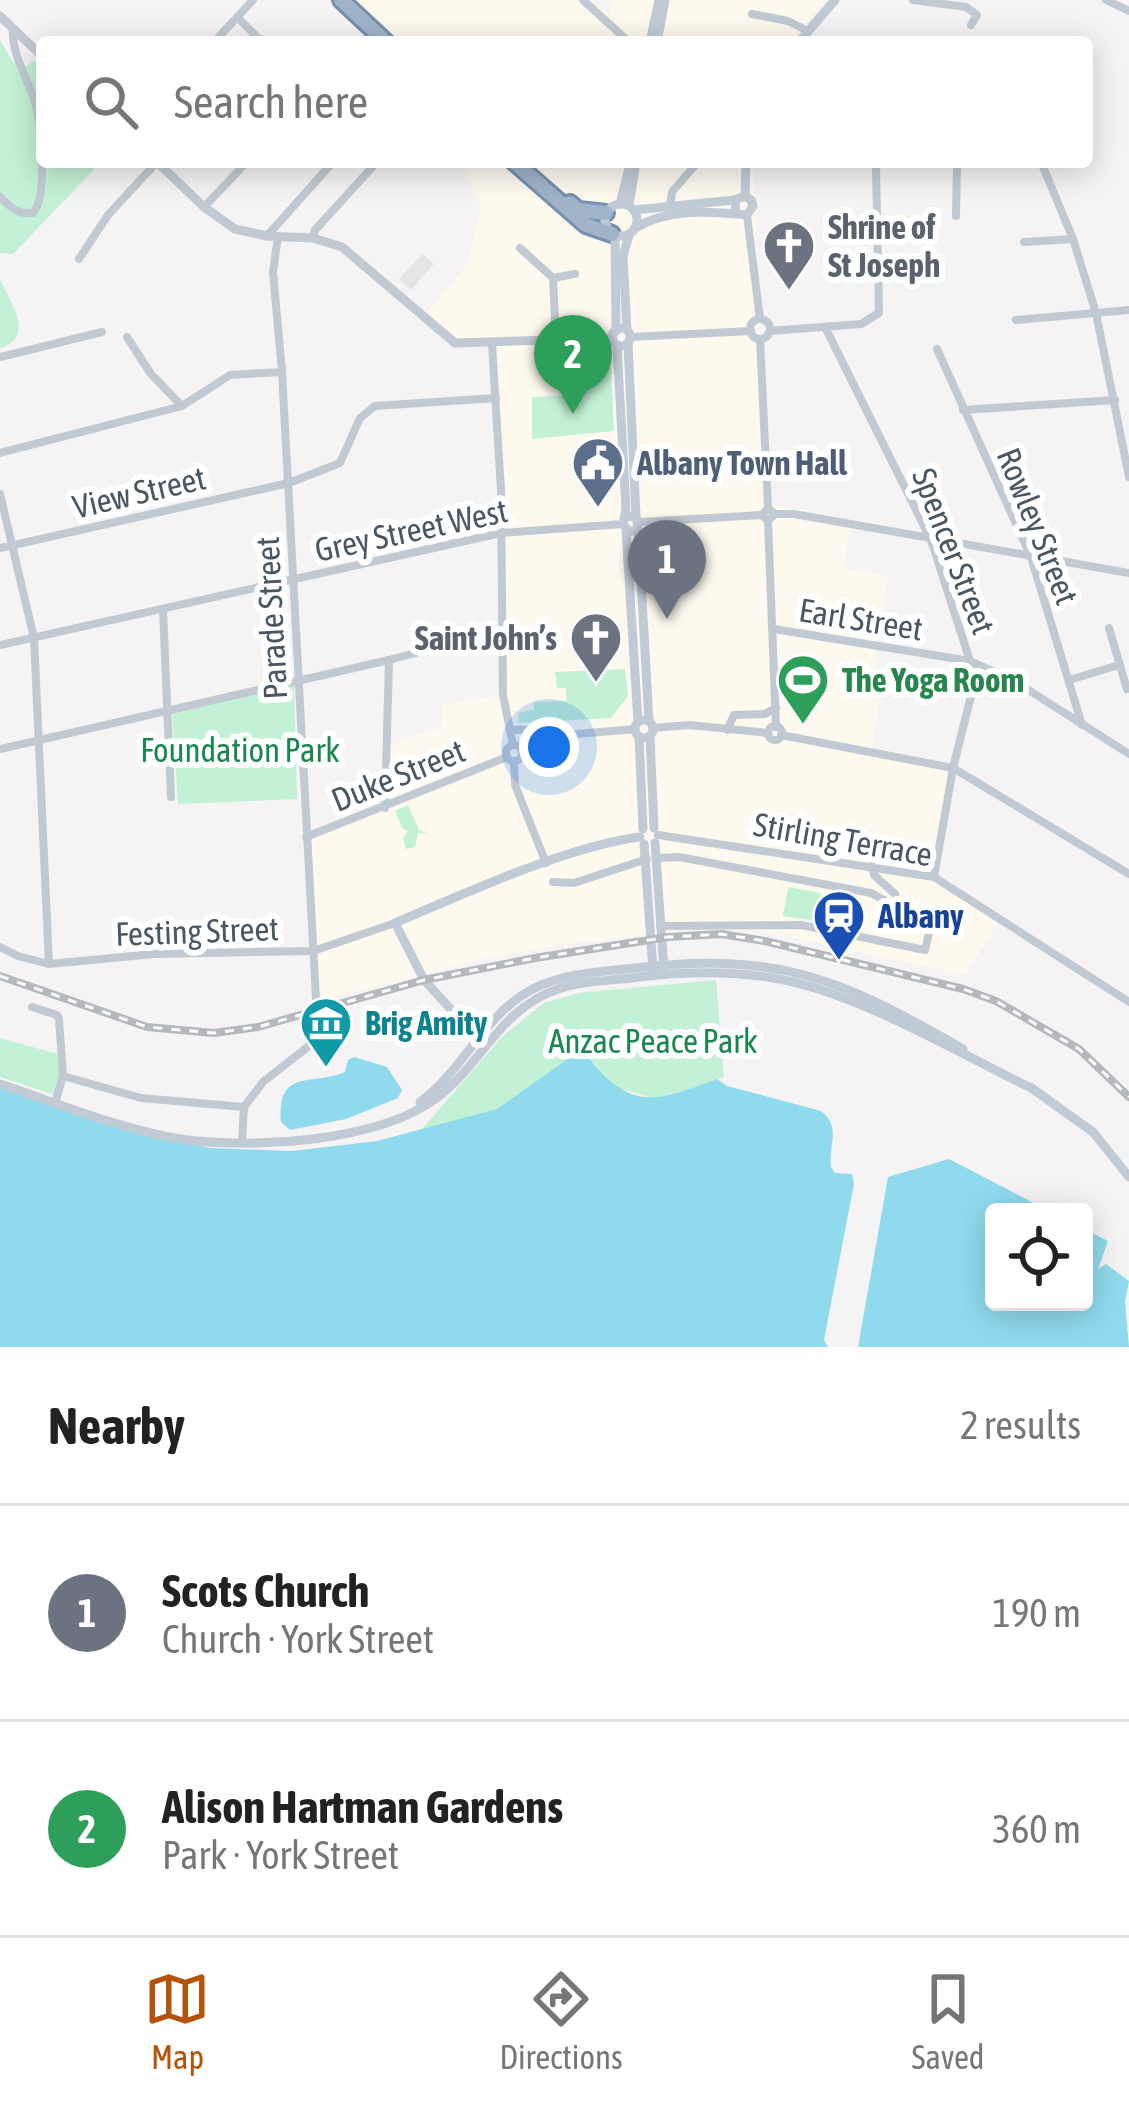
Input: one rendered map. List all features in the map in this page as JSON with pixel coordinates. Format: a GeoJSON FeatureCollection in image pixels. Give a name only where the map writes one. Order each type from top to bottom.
{"type":"FeatureCollection","features":[{"type":"Feature","properties":{"kind":"highway"},"geometry":{"type":"LineString","coordinates":[[341,0],[392,36]]}},
{"type":"Feature","properties":{"kind":"highway"},"geometry":{"type":"LineString","coordinates":[[359,9],[381,36]]}},
{"type":"Feature","properties":{"kind":"highway"},"geometry":{"type":"LineString","coordinates":[[521,168],[586,225],[623,233]]}},
{"type":"Feature","properties":{"kind":"highway"},"geometry":{"type":"LineString","coordinates":[[533,168],[578,210],[622,208]]}},
{"type":"Feature","properties":{"kind":"main road"},"geometry":{"type":"LineString","coordinates":[[655,36],[662,0]]}},
{"type":"Feature","properties":{"kind":"main road"},"geometry":{"type":"LineString","coordinates":[[804,36],[835,0]]}},
{"type":"Feature","properties":{"kind":"main road"},"geometry":{"type":"LineString","coordinates":[[632,168],[622,208],[622,337],[658,970]]}},
{"type":"Feature","properties":{"kind":"main road"},"geometry":{"type":"LineString","coordinates":[[742,214],[745,168]]}},
{"type":"Feature","properties":{"kind":"main road"},"geometry":{"type":"LineString","coordinates":[[740,198],[754,206],[742,214],[653,217],[623,233],[605,225],[622,208],[740,198]]}},
{"type":"Feature","properties":{"kind":"main road","name":"Stirling Terrace"},"geometry":{"type":"LineString","coordinates":[[395,923],[546,864],[617,840],[649,836]]}},
{"type":"Feature","properties":{"kind":"main road"},"geometry":{"type":"LineString","coordinates":[[395,923],[434,992],[481,1042]]}},
{"type":"Feature","properties":{"kind":"main road"},"geometry":{"type":"LineString","coordinates":[[657,938],[671,961],[739,962],[797,970],[841,986],[1034,1089],[1093,1132],[1129,1177]]}},
{"type":"Feature","properties":{"kind":"main road"},"geometry":{"type":"LineString","coordinates":[[481,1042],[509,1005],[536,986],[637,963],[657,938]]}},
{"type":"Feature","properties":{"kind":"main road"},"geometry":{"type":"LineString","coordinates":[[0,1084],[171,1137],[205,1142],[316,1138],[373,1126],[409,1110],[440,1087],[519,1007],[546,994],[683,962]]}},
{"type":"Feature","properties":{"kind":"main road"},"geometry":{"type":"LineString","coordinates":[[589,973],[712,971],[786,980],[907,1022]]}},
{"type":"Feature","properties":{"kind":"street"},"geometry":{"type":"LineString","coordinates":[[220,36],[253,0]]}},
{"type":"Feature","properties":{"kind":"street"},"geometry":{"type":"LineString","coordinates":[[583,0],[622,36]]}},
{"type":"Feature","properties":{"kind":"street"},"geometry":{"type":"LineString","coordinates":[[913,0],[966,7],[977,15],[971,25]]}},
{"type":"Feature","properties":{"kind":"street"},"geometry":{"type":"LineString","coordinates":[[1106,0],[1129,11]]}},
{"type":"Feature","properties":{"kind":"street"},"geometry":{"type":"LineString","coordinates":[[752,14],[788,21],[808,31]]}},
{"type":"Feature","properties":{"kind":"street"},"geometry":{"type":"LineString","coordinates":[[0,16],[36,50]]}},
{"type":"Feature","properties":{"kind":"street"},"geometry":{"type":"LineString","coordinates":[[237,17],[256,36]]}},
{"type":"Feature","properties":{"kind":"street"},"geometry":{"type":"LineString","coordinates":[[14,29],[14,45],[36,106]]}},
{"type":"Feature","properties":{"kind":"street"},"geometry":{"type":"LineString","coordinates":[[0,197],[12,209],[33,214],[43,198],[41,168]]}},
{"type":"Feature","properties":{"kind":"street"},"geometry":{"type":"LineString","coordinates":[[79,259],[108,215],[151,168]]}},
{"type":"Feature","properties":{"kind":"street"},"geometry":{"type":"LineString","coordinates":[[163,168],[235,229],[314,238],[342,248],[455,343],[751,332],[760,339],[775,732]]}},
{"type":"Feature","properties":{"kind":"street"},"geometry":{"type":"LineString","coordinates":[[204,207],[241,168]]}},
{"type":"Feature","properties":{"kind":"street"},"geometry":{"type":"LineString","coordinates":[[273,236],[328,168]]}},
{"type":"Feature","properties":{"kind":"street"},"geometry":{"type":"LineString","coordinates":[[314,238],[372,168]]}},
{"type":"Feature","properties":{"kind":"street"},"geometry":{"type":"LineString","coordinates":[[670,206],[672,192],[693,168]]}},
{"type":"Feature","properties":{"kind":"street"},"geometry":{"type":"LineString","coordinates":[[760,339],[770,331],[871,320],[881,305],[876,168]]}},
{"type":"Feature","properties":{"kind":"street"},"geometry":{"type":"LineString","coordinates":[[956,216],[957,168]]}},
{"type":"Feature","properties":{"kind":"street"},"geometry":{"type":"LineString","coordinates":[[1043,168],[1096,313],[1129,477]]}},
{"type":"Feature","properties":{"kind":"street"},"geometry":{"type":"LineString","coordinates":[[742,214],[760,320]]}},
{"type":"Feature","properties":{"kind":"street","name":"Parade Street"},"geometry":{"type":"LineString","coordinates":[[273,236],[316,999]]}},
{"type":"Feature","properties":{"kind":"street"},"geometry":{"type":"LineString","coordinates":[[1024,242],[1073,239]]}},
{"type":"Feature","properties":{"kind":"street"},"geometry":{"type":"LineString","coordinates":[[520,248],[554,278],[556,340]]}},
{"type":"Feature","properties":{"kind":"street"},"geometry":{"type":"LineString","coordinates":[[554,278],[575,274]]}},
{"type":"Feature","properties":{"kind":"street"},"geometry":{"type":"LineString","coordinates":[[1016,320],[1129,310]]}},
{"type":"Feature","properties":{"kind":"street"},"geometry":{"type":"LineString","coordinates":[[760,320],[769,324],[770,331]]}},
{"type":"Feature","properties":{"kind":"street"},"geometry":{"type":"LineString","coordinates":[[751,332],[752,324],[760,320]]}},
{"type":"Feature","properties":{"kind":"street","name":"Spencer Street"},"geometry":{"type":"LineString","coordinates":[[825,327],[931,540],[970,661],[974,684],[952,768],[934,877]]}},
{"type":"Feature","properties":{"kind":"street"},"geometry":{"type":"LineString","coordinates":[[0,357],[102,332]]}},
{"type":"Feature","properties":{"kind":"street"},"geometry":{"type":"LineString","coordinates":[[127,337],[151,374],[182,406]]}},
{"type":"Feature","properties":{"kind":"street"},"geometry":{"type":"LineString","coordinates":[[492,344],[501,630],[509,730],[513,745],[522,752]]}},
{"type":"Feature","properties":{"kind":"street","name":"Rowley Street"},"geometry":{"type":"LineString","coordinates":[[937,349],[1031,557],[1082,725]]}},
{"type":"Feature","properties":{"kind":"street"},"geometry":{"type":"LineString","coordinates":[[0,453],[182,406],[230,375],[282,372]]}},
{"type":"Feature","properties":{"kind":"street","name":"View Street"},"geometry":{"type":"LineString","coordinates":[[0,548],[289,483],[340,463],[360,418],[375,406],[496,398]]}},
{"type":"Feature","properties":{"kind":"street"},"geometry":{"type":"LineString","coordinates":[[963,410],[1115,400]]}},
{"type":"Feature","properties":{"kind":"street"},"geometry":{"type":"LineString","coordinates":[[0,494],[34,638],[49,964]]}},
{"type":"Feature","properties":{"kind":"street","name":"Grey Street West"},"geometry":{"type":"LineString","coordinates":[[0,645],[501,532],[768,514],[794,514],[1129,573]]}},
{"type":"Feature","properties":{"kind":"street"},"geometry":{"type":"LineString","coordinates":[[163,609],[171,797]]}},
{"type":"Feature","properties":{"kind":"street"},"geometry":{"type":"LineString","coordinates":[[1109,628],[1127,689]]}},
{"type":"Feature","properties":{"kind":"street","name":"Earl Street"},"geometry":{"type":"LineString","coordinates":[[774,629],[970,661],[1016,682],[1129,754]]}},
{"type":"Feature","properties":{"kind":"street"},"geometry":{"type":"LineString","coordinates":[[0,748],[501,630]]}},
{"type":"Feature","properties":{"kind":"street"},"geometry":{"type":"LineString","coordinates":[[385,808],[389,660]]}},
{"type":"Feature","properties":{"kind":"street"},"geometry":{"type":"LineString","coordinates":[[1068,680],[1119,665]]}},
{"type":"Feature","properties":{"kind":"street"},"geometry":{"type":"LineString","coordinates":[[727,730],[734,716],[765,714],[776,708]]}},
{"type":"Feature","properties":{"kind":"street"},"geometry":{"type":"LineString","coordinates":[[511,759],[566,738],[644,729],[689,725],[775,732],[952,768],[1129,874]]}},
{"type":"Feature","properties":{"kind":"street"},"geometry":{"type":"LineString","coordinates":[[509,730],[558,729],[566,738]]}},
{"type":"Feature","properties":{"kind":"street"},"geometry":{"type":"LineString","coordinates":[[513,745],[507,749],[514,784],[546,864]]}},
{"type":"Feature","properties":{"kind":"street","name":"Duke Street"},"geometry":{"type":"LineString","coordinates":[[306,837],[511,759]]}},
{"type":"Feature","properties":{"kind":"street","name":"Stirling Terrace"},"geometry":{"type":"LineString","coordinates":[[649,836],[934,877],[1129,1002]]}},
{"type":"Feature","properties":{"kind":"street"},"geometry":{"type":"LineString","coordinates":[[553,882],[574,883],[652,859],[679,857],[871,893],[914,916],[932,920],[926,950],[801,925],[657,938]]}},
{"type":"Feature","properties":{"kind":"street"},"geometry":{"type":"LineString","coordinates":[[872,866],[874,875],[895,894]]}},
{"type":"Feature","properties":{"kind":"street","name":"Festing Street"},"geometry":{"type":"LineString","coordinates":[[0,947],[49,964],[154,954],[313,951],[395,923]]}},
{"type":"Feature","properties":{"kind":"street"},"geometry":{"type":"LineString","coordinates":[[32,1007],[59,1019],[63,1076],[56,1103]]}},
{"type":"Feature","properties":{"kind":"street"},"geometry":{"type":"LineString","coordinates":[[242,1141],[244,1107],[263,1082],[314,1042],[317,1018]]}},
{"type":"Feature","properties":{"kind":"street"},"geometry":{"type":"LineString","coordinates":[[63,1076],[141,1098],[244,1107]]}},
{"type":"Feature","properties":{"kind":"shaded area"},"geometry":{"type":"Polygon","coordinates":[[[357,0],[590,0],[609,16],[614,0],[826,0],[797,36],[392,36],[357,0]]]}},
{"type":"Feature","properties":{"kind":"shaded area"},"geometry":{"type":"Polygon","coordinates":[[[470,168],[753,168],[768,503],[851,520],[844,569],[888,576],[870,695],[880,699],[871,752],[953,768],[934,876],[1002,916],[966,975],[761,931],[700,929],[491,957],[317,1002],[306,837],[385,808],[385,744],[441,728],[442,705],[503,694],[492,344],[455,343],[424,317],[468,263],[481,206],[465,173],[470,168]]]}},
{"type":"Feature","properties":{"kind":"shaded area"},"geometry":{"type":"Polygon","coordinates":[[[422,254],[434,264],[411,290],[399,279],[422,254]]]}},
{"type":"Feature","properties":{"kind":"green space"},"geometry":{"type":"Polygon","coordinates":[[[0,40],[13,62],[26,66],[36,60],[36,168],[95,168],[13,254],[0,253],[0,40]]]}},
{"type":"Feature","properties":{"kind":"green space"},"geometry":{"type":"Polygon","coordinates":[[[0,279],[19,328],[11,343],[0,348],[0,279]]]}},
{"type":"Feature","properties":{"kind":"green space"},"geometry":{"type":"Polygon","coordinates":[[[611,368],[614,431],[532,439],[532,397],[575,395],[575,370],[611,368]]]}},
{"type":"Feature","properties":{"kind":"green space"},"geometry":{"type":"Polygon","coordinates":[[[581,463],[607,465],[602,486],[577,481],[581,463]]]}},
{"type":"Feature","properties":{"kind":"green space"},"geometry":{"type":"Polygon","coordinates":[[[625,669],[628,696],[611,718],[518,723],[518,713],[534,710],[534,702],[567,701],[566,688],[557,688],[555,672],[625,669]]]}},
{"type":"Feature","properties":{"kind":"green space","name":"Foundation Park"},"geometry":{"type":"Polygon","coordinates":[[[294,683],[297,799],[178,804],[172,712],[294,683]]]}},
{"type":"Feature","properties":{"kind":"green space"},"geometry":{"type":"Polygon","coordinates":[[[408,805],[419,830],[428,834],[418,833],[415,847],[406,849],[403,838],[408,831],[395,811],[408,805]]]}},
{"type":"Feature","properties":{"kind":"green space"},"geometry":{"type":"Polygon","coordinates":[[[788,887],[821,893],[815,921],[783,916],[788,887]]]}},
{"type":"Feature","properties":{"kind":"green space","name":"Anzac Peace Park"},"geometry":{"type":"Polygon","coordinates":[[[716,980],[724,1077],[660,1100],[615,1087],[588,1057],[569,1058],[498,1109],[421,1130],[503,1036],[544,1003],[579,993],[716,980]]]}},
{"type":"Feature","properties":{"kind":"green space"},"geometry":{"type":"Polygon","coordinates":[[[0,1038],[61,1055],[63,1076],[55,1095],[0,1077],[0,1038]]]}},
{"type":"Feature","properties":{"kind":"water"},"geometry":{"type":"Polygon","coordinates":[[[354,1057],[387,1067],[402,1090],[398,1098],[346,1119],[290,1130],[281,1122],[281,1105],[291,1086],[345,1072],[348,1060],[354,1057]]]}},
{"type":"Feature","properties":{"kind":"water"},"geometry":{"type":"Polygon","coordinates":[[[588,1057],[618,1087],[633,1094],[662,1096],[717,1079],[727,1086],[821,1111],[827,1117],[833,1130],[831,1167],[835,1173],[852,1174],[854,1184],[824,1340],[828,1347],[0,1347],[0,1087],[137,1132],[210,1148],[292,1151],[377,1141],[497,1109],[569,1058],[588,1057]]]}},
{"type":"Feature","properties":{"kind":"water"},"geometry":{"type":"Polygon","coordinates":[[[949,1159],[1034,1203],[985,1203],[985,1311],[1093,1311],[1093,1234],[1108,1241],[1098,1269],[1106,1264],[1129,1281],[1125,1302],[1129,1347],[858,1347],[888,1177],[949,1159]]]}},
{"type":"Feature","properties":{"kind":"railway"},"geometry":{"type":"LineString","coordinates":[[0,976],[147,1027],[214,1033],[258,1027],[424,980],[535,958],[668,937],[721,934],[963,989],[996,1001],[1079,1049],[1129,1097]]}},
{"type":"Feature","properties":{"kind":"place","name":"Shrine of St Joseph"},"geometry":{"type":"Point","coordinates":[789,292]}},
{"type":"Feature","properties":{"kind":"place","name":"Alison Hartman Gardens"},"geometry":{"type":"Point","coordinates":[573,414]}},
{"type":"Feature","properties":{"kind":"place","name":"Albany Town Hall"},"geometry":{"type":"Point","coordinates":[598,509]}},
{"type":"Feature","properties":{"kind":"place","name":"Scots Church"},"geometry":{"type":"Point","coordinates":[667,619]}},
{"type":"Feature","properties":{"kind":"place","name":"Saint John’s"},"geometry":{"type":"Point","coordinates":[596,684]}},
{"type":"Feature","properties":{"kind":"place","name":"The Yoga Room"},"geometry":{"type":"Point","coordinates":[803,726]}},
{"type":"Feature","properties":{"kind":"place","name":"Albany"},"geometry":{"type":"Point","coordinates":[839,962]}},
{"type":"Feature","properties":{"kind":"place","name":"Brig Amity"},"geometry":{"type":"Point","coordinates":[326,1069]}}]}
